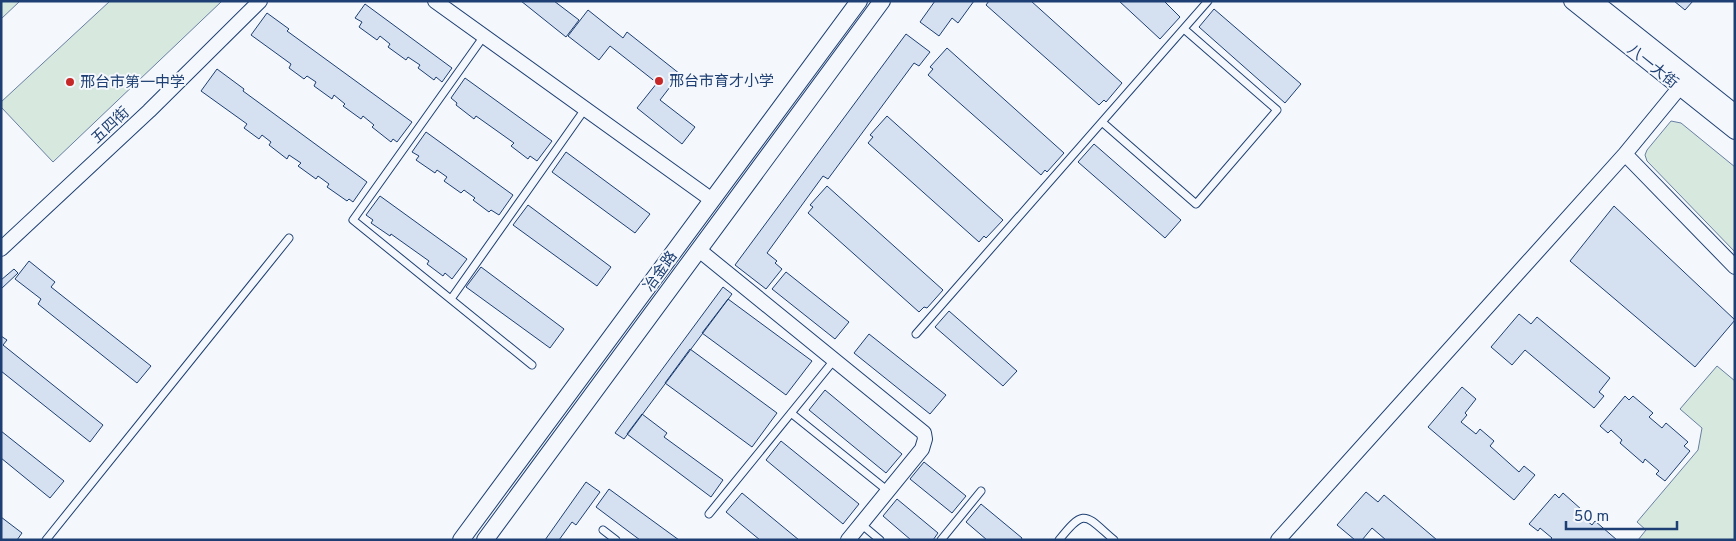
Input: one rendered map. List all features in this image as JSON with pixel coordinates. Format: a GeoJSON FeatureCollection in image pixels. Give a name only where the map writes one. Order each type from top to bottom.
{"type":"FeatureCollection","features":[{"type":"Feature","properties":{"kind":"street","name":"五四街"},"geometry":{"type":"LineString","coordinates":[[1,249],[148,112],[260,1]]}},
{"type":"Feature","properties":{"kind":"street"},"geometry":{"type":"LineString","coordinates":[[435,1],[712,200]]}},
{"type":"Feature","properties":{"kind":"street","name":"冶金路"},"geometry":{"type":"LineString","coordinates":[[461,540],[859,1]]}},
{"type":"Feature","properties":{"kind":"street","name":"冶金路"},"geometry":{"type":"LineString","coordinates":[[485,540],[882,1]]}},
{"type":"Feature","properties":{"kind":"street","name":"八一大街"},"geometry":{"type":"LineString","coordinates":[[1572,1],[1735,131]]}},
{"type":"Feature","properties":{"kind":"street","name":"八一大街"},"geometry":{"type":"LineString","coordinates":[[1594,1],[1735,114]]}},
{"type":"Feature","properties":{"kind":"street"},"geometry":{"type":"LineString","coordinates":[[1278,540],[1625,154],[1680,88]]}},
{"type":"Feature","properties":{"kind":"street"},"geometry":{"type":"LineString","coordinates":[[1625,154],[1735,267]]}},
{"type":"Feature","properties":{"kind":"street"},"geometry":{"type":"LineString","coordinates":[[699,250],[924,433],[925,439],[922,449],[848,540]]}},
{"type":"Feature","properties":{"kind":"lane"},"geometry":{"type":"LineString","coordinates":[[916,334],[1208,1]]}},
{"type":"Feature","properties":{"kind":"lane"},"geometry":{"type":"LineString","coordinates":[[1102,122],[1196,204],[1277,110],[1184,29]]}},
{"type":"Feature","properties":{"kind":"lane"},"geometry":{"type":"LineString","coordinates":[[484,36],[354,220],[532,365]]}},
{"type":"Feature","properties":{"kind":"lane"},"geometry":{"type":"LineString","coordinates":[[451,299],[585,109]]}},
{"type":"Feature","properties":{"kind":"lane"},"geometry":{"type":"LineString","coordinates":[[46,540],[289,238]]}},
{"type":"Feature","properties":{"kind":"lane"},"geometry":{"type":"LineString","coordinates":[[709,514],[834,359]]}},
{"type":"Feature","properties":{"kind":"lane"},"geometry":{"type":"LineString","coordinates":[[791,413],[888,491]]}},
{"type":"Feature","properties":{"kind":"lane"},"geometry":{"type":"LineString","coordinates":[[941,540],[981,491]]}},
{"type":"Feature","properties":{"kind":"lane"},"geometry":{"type":"LineString","coordinates":[[1058,540],[1075,520],[1082,517],[1091,520],[1114,540]]}},
{"type":"Feature","properties":{"kind":"lane"},"geometry":{"type":"LineString","coordinates":[[861,524],[880,540]]}},
{"type":"Feature","properties":{"kind":"lane"},"geometry":{"type":"LineString","coordinates":[[603,530],[616,540]]}},
{"type":"Feature","properties":{"kind":"shaded area"},"geometry":{"type":"Polygon","coordinates":[[[1,1],[20,1],[1,19],[1,1]]]}},
{"type":"Feature","properties":{"kind":"shaded area","name":"邢台市第一中学"},"geometry":{"type":"Polygon","coordinates":[[[110,1],[222,1],[53,162],[1,107],[1,102],[110,1]]]}},
{"type":"Feature","properties":{"kind":"shaded area"},"geometry":{"type":"Polygon","coordinates":[[[1671,121],[1681,123],[1735,167],[1735,252],[1647,161],[1645,155],[1647,150],[1671,121]]]}},
{"type":"Feature","properties":{"kind":"shaded area"},"geometry":{"type":"Polygon","coordinates":[[[1717,366],[1735,381],[1735,540],[1638,540],[1646,530],[1637,522],[1698,450],[1702,428],[1680,409],[1717,366]]]}},
{"type":"Feature","properties":{"kind":"building"},"geometry":{"type":"Polygon","coordinates":[[[521,1],[554,1],[579,20],[566,37],[521,1]]]}},
{"type":"Feature","properties":{"kind":"building"},"geometry":{"type":"Polygon","coordinates":[[[935,1],[974,1],[958,23],[952,18],[939,36],[920,22],[935,1]]]}},
{"type":"Feature","properties":{"kind":"building"},"geometry":{"type":"Polygon","coordinates":[[[989,1],[1031,1],[1122,83],[1106,102],[1104,100],[1099,105],[986,5],[989,1]]]}},
{"type":"Feature","properties":{"kind":"building"},"geometry":{"type":"Polygon","coordinates":[[[1119,1],[1164,1],[1180,17],[1160,39],[1119,1]]]}},
{"type":"Feature","properties":{"kind":"building"},"geometry":{"type":"Polygon","coordinates":[[[1674,1],[1693,1],[1685,10],[1674,1]]]}},
{"type":"Feature","properties":{"kind":"building"},"geometry":{"type":"Polygon","coordinates":[[[365,4],[452,68],[442,82],[436,77],[434,80],[418,68],[420,65],[408,57],[406,60],[388,47],[390,44],[380,36],[377,40],[359,27],[362,22],[355,18],[365,4]]]}},
{"type":"Feature","properties":{"kind":"building"},"geometry":{"type":"Polygon","coordinates":[[[1214,9],[1301,84],[1285,103],[1199,27],[1214,9]]]}},
{"type":"Feature","properties":{"kind":"building"},"geometry":{"type":"Polygon","coordinates":[[[588,10],[623,38],[627,32],[680,74],[660,100],[695,127],[682,144],[637,108],[657,83],[610,46],[599,60],[568,36],[588,10]]]}},
{"type":"Feature","properties":{"kind":"building"},"geometry":{"type":"Polygon","coordinates":[[[267,13],[289,29],[287,31],[412,122],[397,142],[393,139],[391,142],[372,127],[374,125],[363,116],[361,119],[343,106],[345,104],[334,95],[332,99],[314,86],[316,82],[307,76],[304,79],[289,68],[291,64],[251,35],[267,13]]]}},
{"type":"Feature","properties":{"kind":"building"},"geometry":{"type":"Polygon","coordinates":[[[906,34],[930,52],[919,66],[914,63],[828,179],[823,176],[767,253],[777,261],[775,263],[782,269],[766,289],[735,265],[906,34]]]}},
{"type":"Feature","properties":{"kind":"building"},"geometry":{"type":"Polygon","coordinates":[[[947,48],[1064,153],[1047,172],[1045,170],[1041,175],[928,75],[933,69],[930,67],[947,48]]]}},
{"type":"Feature","properties":{"kind":"building"},"geometry":{"type":"Polygon","coordinates":[[[217,69],[244,89],[243,91],[367,182],[353,202],[349,199],[347,201],[327,187],[329,184],[318,176],[316,179],[298,166],[301,163],[289,155],[287,159],[269,145],[271,142],[262,135],[259,139],[244,128],[247,124],[201,91],[217,69]]]}},
{"type":"Feature","properties":{"kind":"building"},"geometry":{"type":"Polygon","coordinates":[[[465,78],[552,141],[537,161],[530,156],[528,159],[511,146],[514,143],[476,116],[474,119],[456,105],[457,103],[451,98],[465,78]]]}},
{"type":"Feature","properties":{"kind":"building"},"geometry":{"type":"Polygon","coordinates":[[[887,116],[1003,220],[986,238],[984,236],[979,242],[868,143],[873,137],[870,135],[887,116]]]}},
{"type":"Feature","properties":{"kind":"building"},"geometry":{"type":"Polygon","coordinates":[[[426,132],[513,195],[499,215],[491,210],[489,212],[473,200],[475,198],[464,190],[461,193],[444,181],[447,177],[437,170],[435,173],[416,160],[419,156],[412,152],[426,132]]]}},
{"type":"Feature","properties":{"kind":"building"},"geometry":{"type":"Polygon","coordinates":[[[1094,144],[1181,220],[1165,238],[1078,162],[1094,144]]]}},
{"type":"Feature","properties":{"kind":"building"},"geometry":{"type":"Polygon","coordinates":[[[566,152],[650,214],[635,233],[552,172],[566,152]]]}},
{"type":"Feature","properties":{"kind":"building"},"geometry":{"type":"Polygon","coordinates":[[[827,186],[943,290],[927,308],[924,307],[919,312],[808,213],[813,207],[810,205],[827,186]]]}},
{"type":"Feature","properties":{"kind":"building"},"geometry":{"type":"Polygon","coordinates":[[[380,196],[467,259],[452,279],[445,273],[443,276],[427,264],[429,261],[391,234],[390,236],[371,223],[373,220],[366,215],[380,196]]]}},
{"type":"Feature","properties":{"kind":"building"},"geometry":{"type":"Polygon","coordinates":[[[528,205],[611,267],[597,286],[513,225],[528,205]]]}},
{"type":"Feature","properties":{"kind":"building"},"geometry":{"type":"Polygon","coordinates":[[[1614,206],[1735,320],[1695,367],[1570,261],[1614,206]]]}},
{"type":"Feature","properties":{"kind":"building"},"geometry":{"type":"Polygon","coordinates":[[[29,261],[55,282],[51,287],[151,366],[137,383],[38,304],[41,299],[15,279],[29,261]]]}},
{"type":"Feature","properties":{"kind":"building"},"geometry":{"type":"Polygon","coordinates":[[[481,267],[564,329],[550,348],[466,287],[481,267]]]}},
{"type":"Feature","properties":{"kind":"building"},"geometry":{"type":"Polygon","coordinates":[[[14,269],[18,273],[1,289],[1,280],[14,269]]]}},
{"type":"Feature","properties":{"kind":"building"},"geometry":{"type":"Polygon","coordinates":[[[786,272],[849,322],[835,339],[772,289],[786,272]]]}},
{"type":"Feature","properties":{"kind":"building"},"geometry":{"type":"Polygon","coordinates":[[[723,287],[732,294],[624,439],[615,433],[723,287]]]}},
{"type":"Feature","properties":{"kind":"building"},"geometry":{"type":"Polygon","coordinates":[[[728,299],[812,361],[786,395],[702,333],[728,299]]]}},
{"type":"Feature","properties":{"kind":"building"},"geometry":{"type":"Polygon","coordinates":[[[949,311],[1017,371],[1003,386],[935,327],[949,311]]]}},
{"type":"Feature","properties":{"kind":"building"},"geometry":{"type":"Polygon","coordinates":[[[1519,314],[1531,324],[1537,317],[1610,378],[1599,392],[1604,396],[1594,408],[1525,350],[1512,365],[1491,347],[1519,314]]]}},
{"type":"Feature","properties":{"kind":"building"},"geometry":{"type":"Polygon","coordinates":[[[869,334],[946,395],[930,414],[854,353],[869,334]]]}},
{"type":"Feature","properties":{"kind":"building"},"geometry":{"type":"Polygon","coordinates":[[[1,336],[7,340],[3,345],[103,425],[90,442],[1,371],[1,336]]]}},
{"type":"Feature","properties":{"kind":"building"},"geometry":{"type":"Polygon","coordinates":[[[690,349],[777,413],[752,447],[665,383],[690,349]]]}},
{"type":"Feature","properties":{"kind":"building"},"geometry":{"type":"Polygon","coordinates":[[[1462,387],[1476,399],[1465,413],[1467,415],[1461,422],[1476,434],[1480,429],[1494,441],[1490,446],[1519,472],[1524,466],[1535,475],[1514,500],[1428,427],[1462,387]]]}},
{"type":"Feature","properties":{"kind":"building"},"geometry":{"type":"Polygon","coordinates":[[[825,390],[902,454],[886,473],[809,410],[825,390]]]}},
{"type":"Feature","properties":{"kind":"building"},"geometry":{"type":"Polygon","coordinates":[[[1625,396],[1629,400],[1633,396],[1653,413],[1649,417],[1662,428],[1666,423],[1688,442],[1684,446],[1690,451],[1665,481],[1656,474],[1659,471],[1645,459],[1643,463],[1620,443],[1622,440],[1611,430],[1608,433],[1600,426],[1625,396]]]}},
{"type":"Feature","properties":{"kind":"building"},"geometry":{"type":"Polygon","coordinates":[[[642,414],[667,433],[664,437],[723,480],[711,497],[627,434],[642,414]]]}},
{"type":"Feature","properties":{"kind":"building"},"geometry":{"type":"Polygon","coordinates":[[[1,431],[64,481],[50,498],[1,458],[1,431]]]}},
{"type":"Feature","properties":{"kind":"building"},"geometry":{"type":"Polygon","coordinates":[[[781,441],[859,504],[843,524],[766,460],[781,441]]]}},
{"type":"Feature","properties":{"kind":"building"},"geometry":{"type":"Polygon","coordinates":[[[924,462],[966,496],[952,513],[910,479],[924,462]]]}},
{"type":"Feature","properties":{"kind":"building"},"geometry":{"type":"Polygon","coordinates":[[[586,482],[600,492],[576,525],[572,522],[559,540],[545,540],[586,482]]]}},
{"type":"Feature","properties":{"kind":"building"},"geometry":{"type":"Polygon","coordinates":[[[609,489],[679,540],[640,540],[596,507],[609,489]]]}},
{"type":"Feature","properties":{"kind":"building"},"geometry":{"type":"Polygon","coordinates":[[[1366,492],[1378,502],[1384,495],[1437,540],[1386,540],[1372,528],[1362,540],[1355,540],[1337,525],[1366,492]]]}},
{"type":"Feature","properties":{"kind":"building"},"geometry":{"type":"Polygon","coordinates":[[[742,493],[799,540],[760,540],[726,512],[742,493]]]}},
{"type":"Feature","properties":{"kind":"building"},"geometry":{"type":"Polygon","coordinates":[[[1563,493],[1582,510],[1579,514],[1592,525],[1595,521],[1617,540],[1550,540],[1552,538],[1540,528],[1538,531],[1529,524],[1555,494],[1559,498],[1563,493]]]}},
{"type":"Feature","properties":{"kind":"building"},"geometry":{"type":"Polygon","coordinates":[[[897,499],[938,533],[933,540],[911,540],[883,516],[897,499]]]}},
{"type":"Feature","properties":{"kind":"building"},"geometry":{"type":"Polygon","coordinates":[[[981,504],[1022,538],[1021,540],[987,540],[966,522],[981,504]]]}},
{"type":"Feature","properties":{"kind":"building"},"geometry":{"type":"Polygon","coordinates":[[[1,517],[22,533],[17,540],[1,540],[1,517]]]}},
{"type":"Feature","properties":{"kind":"place","name":"邢台市育才小学"},"geometry":{"type":"Point","coordinates":[659,81]}},
{"type":"Feature","properties":{"kind":"place","name":"邢台市第一中学"},"geometry":{"type":"Point","coordinates":[70,82]}}]}
